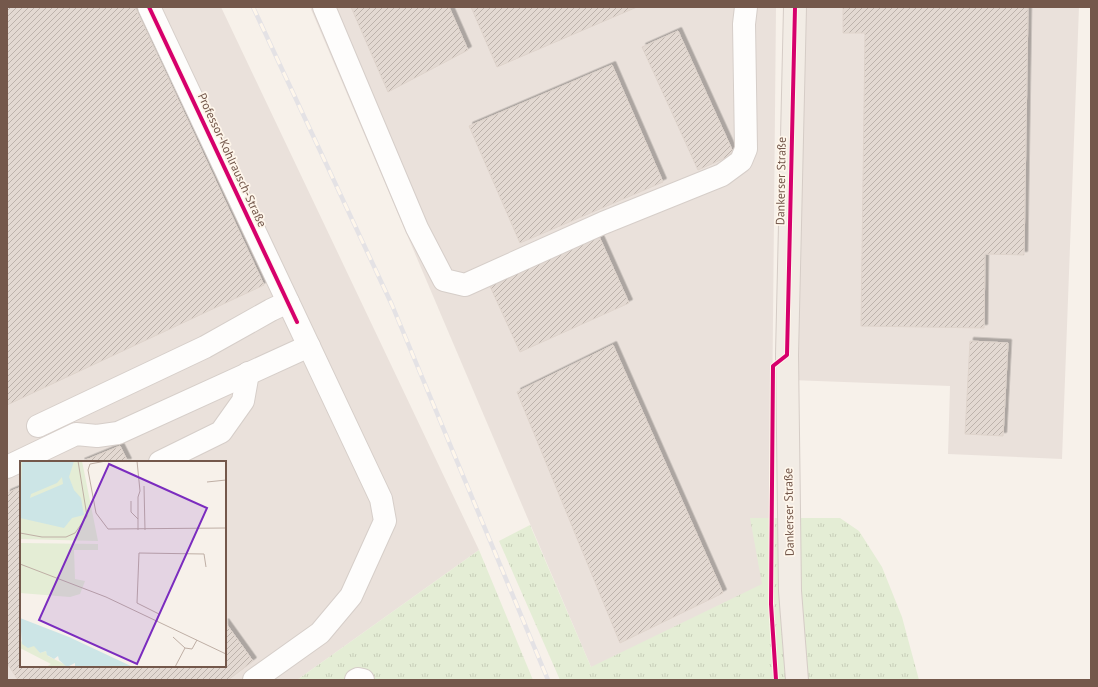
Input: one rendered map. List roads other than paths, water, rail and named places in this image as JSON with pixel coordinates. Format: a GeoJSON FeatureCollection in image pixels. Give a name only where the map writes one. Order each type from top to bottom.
{"type":"FeatureCollection","features":[{"type":"Feature","properties":{"kind":"main road","name":"Dankerser Straße"},"geometry":{"type":"LineString","coordinates":[[795,7],[787,355],[790,591],[797,680]]}},
{"type":"Feature","properties":{"kind":"street","name":"Professor-Kohlrausch-Straße"},"geometry":{"type":"LineString","coordinates":[[149,7],[381,499],[385,522],[351,596],[347,601],[320,633],[254,680]]}},
{"type":"Feature","properties":{"kind":"street"},"geometry":{"type":"LineString","coordinates":[[324,7],[420,234],[444,280],[464,285],[603,223],[722,175],[740,162],[746,149],[744,24],[746,7]]}},
{"type":"Feature","properties":{"kind":"street"},"geometry":{"type":"LineString","coordinates":[[38,426],[205,347],[271,310],[293,312]]}},
{"type":"Feature","properties":{"kind":"street"},"geometry":{"type":"LineString","coordinates":[[7,466],[76,434],[97,436],[118,433],[309,346]]}},
{"type":"Feature","properties":{"kind":"street"},"geometry":{"type":"LineString","coordinates":[[162,461],[221,432],[243,402],[248,374]]}},
{"type":"Feature","properties":{"kind":"street"},"geometry":{"type":"LineString","coordinates":[[356,680],[364,680]]}},
{"type":"Feature","properties":{"kind":"railway"},"geometry":{"type":"LineString","coordinates":[[253,7],[392,305],[548,680]]}}]}
